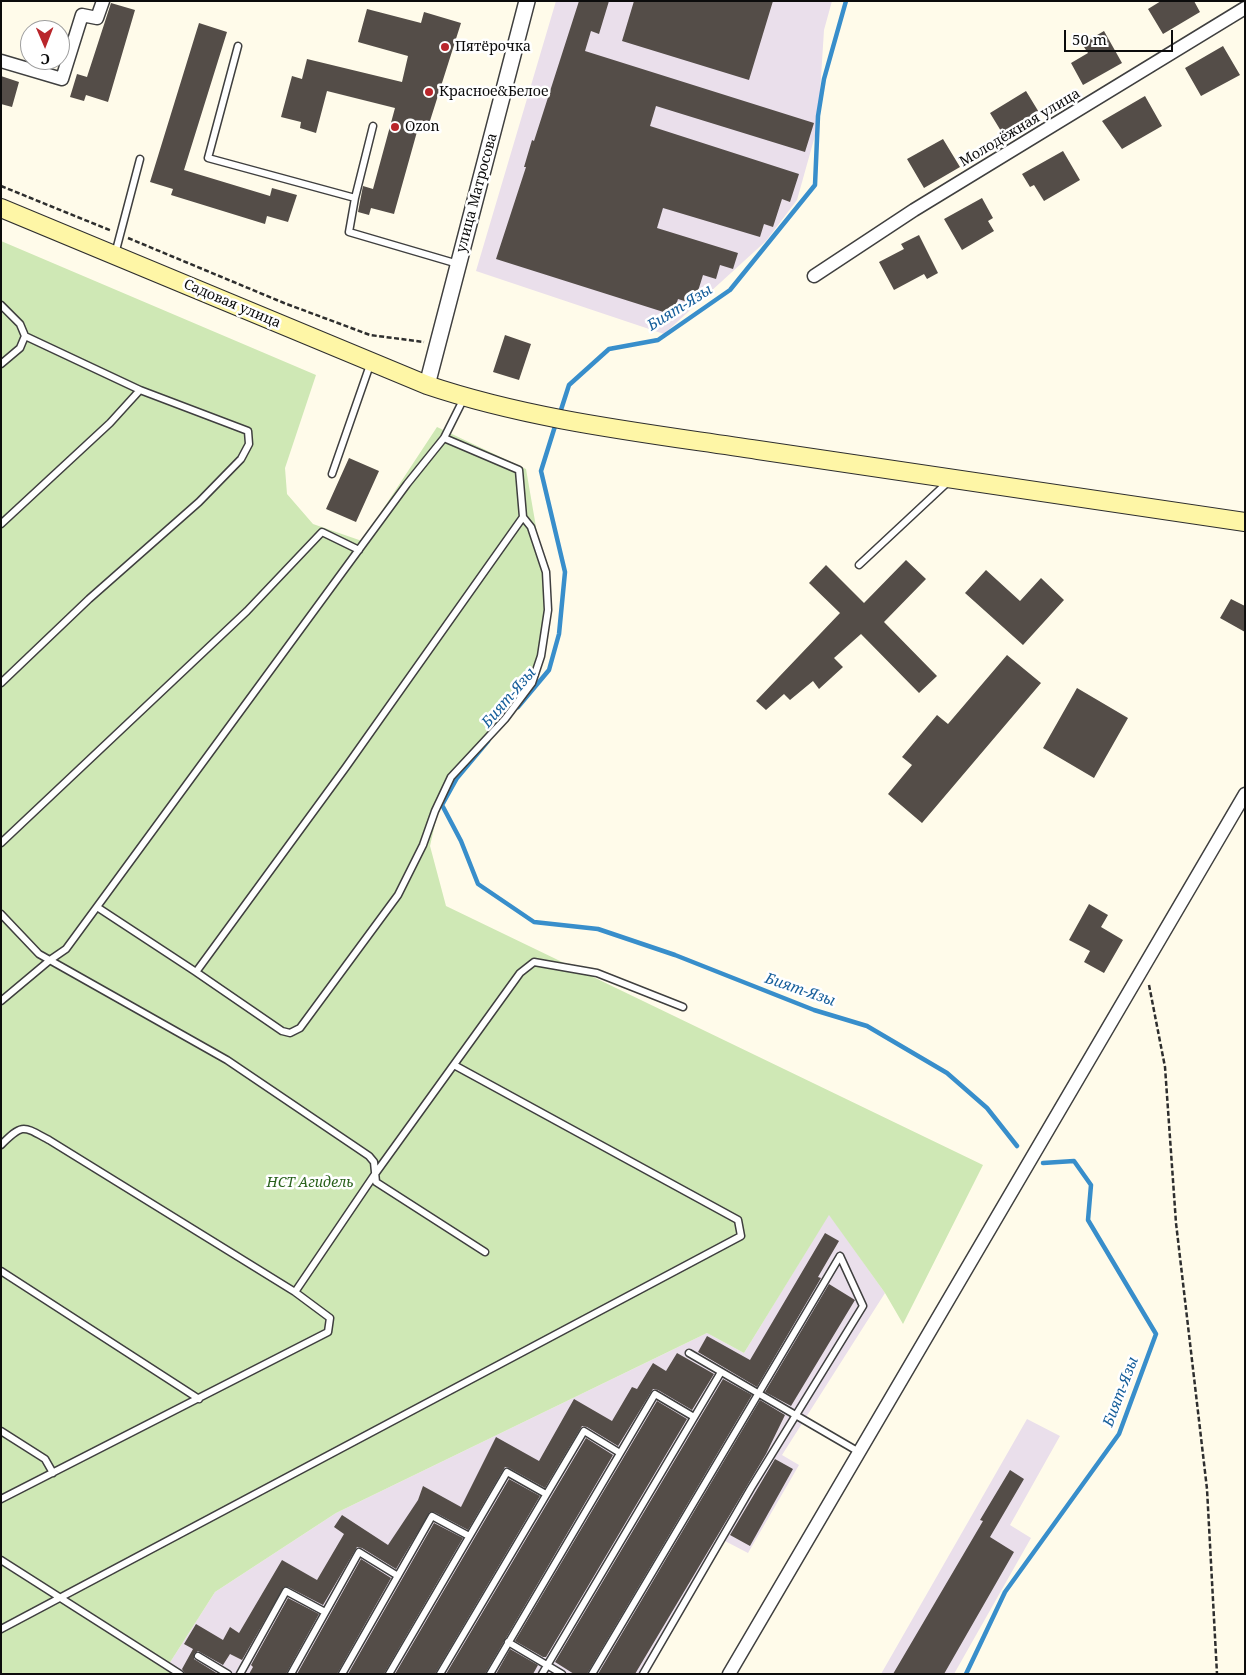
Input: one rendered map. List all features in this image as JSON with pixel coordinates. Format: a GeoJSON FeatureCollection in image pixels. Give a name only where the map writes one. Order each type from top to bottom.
{"type":"FeatureCollection","features":[{"type":"Feature","properties":{"kind":"main road","name":"Садовая улица"},"geometry":{"type":"LineString","coordinates":[[1,208],[427,386],[464,398],[538,415],[950,479],[1245,522]]}},
{"type":"Feature","properties":{"kind":"street"},"geometry":{"type":"LineString","coordinates":[[1,62],[62,79],[82,15],[97,18],[103,1]]}},
{"type":"Feature","properties":{"kind":"street","name":"улица Матросова"},"geometry":{"type":"LineString","coordinates":[[427,386],[526,1]]}},
{"type":"Feature","properties":{"kind":"street","name":"Молодёжная улица"},"geometry":{"type":"LineString","coordinates":[[814,276],[914,210],[1245,8]]}},
{"type":"Feature","properties":{"kind":"street"},"geometry":{"type":"LineString","coordinates":[[729,1674],[1245,794]]}},
{"type":"Feature","properties":{"kind":"lane"},"geometry":{"type":"LineString","coordinates":[[238,46],[208,158],[355,198]]}},
{"type":"Feature","properties":{"kind":"lane"},"geometry":{"type":"LineString","coordinates":[[373,126],[355,198],[349,232],[458,264]]}},
{"type":"Feature","properties":{"kind":"lane"},"geometry":{"type":"LineString","coordinates":[[115,255],[140,159]]}},
{"type":"Feature","properties":{"kind":"lane"},"geometry":{"type":"LineString","coordinates":[[1,304],[20,324],[25,336],[140,390],[248,431],[249,444],[241,459],[198,502],[89,599],[1,683]]}},
{"type":"Feature","properties":{"kind":"lane"},"geometry":{"type":"LineString","coordinates":[[1,364],[20,348],[25,336]]}},
{"type":"Feature","properties":{"kind":"lane"},"geometry":{"type":"LineString","coordinates":[[332,474],[371,362]]}},
{"type":"Feature","properties":{"kind":"lane"},"geometry":{"type":"LineString","coordinates":[[1,524],[110,423],[140,390]]}},
{"type":"Feature","properties":{"kind":"lane"},"geometry":{"type":"LineString","coordinates":[[1,1001],[66,949],[359,550],[444,438],[464,398]]}},
{"type":"Feature","properties":{"kind":"lane"},"geometry":{"type":"LineString","coordinates":[[97,907],[282,1031],[290,1033],[300,1028],[398,895],[423,845],[435,811],[451,778],[505,719],[532,682],[541,656],[548,610],[546,572],[531,527],[523,517],[519,470],[444,438]]}},
{"type":"Feature","properties":{"kind":"lane"},"geometry":{"type":"LineString","coordinates":[[859,564],[950,479]]}},
{"type":"Feature","properties":{"kind":"lane"},"geometry":{"type":"LineString","coordinates":[[196,972],[346,767],[523,517]]}},
{"type":"Feature","properties":{"kind":"lane"},"geometry":{"type":"LineString","coordinates":[[1,843],[246,611],[322,532],[359,550]]}},
{"type":"Feature","properties":{"kind":"lane"},"geometry":{"type":"LineString","coordinates":[[1,914],[40,954],[227,1060],[368,1156],[374,1162],[376,1182],[485,1252]]}},
{"type":"Feature","properties":{"kind":"lane"},"geometry":{"type":"LineString","coordinates":[[295,1292],[375,1174],[520,973],[534,962],[597,973],[683,1007]]}},
{"type":"Feature","properties":{"kind":"lane"},"geometry":{"type":"LineString","coordinates":[[1,1629],[64,1598],[741,1236],[738,1220],[454,1065]]}},
{"type":"Feature","properties":{"kind":"lane"},"geometry":{"type":"LineString","coordinates":[[1,1145],[17,1129],[25,1127],[295,1292],[330,1318],[328,1332],[1,1499]]}},
{"type":"Feature","properties":{"kind":"lane"},"geometry":{"type":"LineString","coordinates":[[592,1674],[757,1392],[840,1256],[863,1306],[795,1415],[643,1674]]}},
{"type":"Feature","properties":{"kind":"lane"},"geometry":{"type":"LineString","coordinates":[[1,1271],[199,1399]]}},
{"type":"Feature","properties":{"kind":"lane"},"geometry":{"type":"LineString","coordinates":[[689,1353],[859,1452]]}},
{"type":"Feature","properties":{"kind":"lane"},"geometry":{"type":"LineString","coordinates":[[542,1674],[721,1372]]}},
{"type":"Feature","properties":{"kind":"lane"},"geometry":{"type":"LineString","coordinates":[[490,1674],[654,1394],[694,1417]]}},
{"type":"Feature","properties":{"kind":"lane"},"geometry":{"type":"LineString","coordinates":[[1,1431],[45,1459],[52,1473]]}},
{"type":"Feature","properties":{"kind":"lane"},"geometry":{"type":"LineString","coordinates":[[440,1674],[584,1431],[620,1453]]}},
{"type":"Feature","properties":{"kind":"lane"},"geometry":{"type":"LineString","coordinates":[[389,1674],[507,1472],[546,1494]]}},
{"type":"Feature","properties":{"kind":"lane"},"geometry":{"type":"LineString","coordinates":[[342,1674],[432,1516],[469,1536]]}},
{"type":"Feature","properties":{"kind":"lane"},"geometry":{"type":"LineString","coordinates":[[291,1674],[359,1552],[398,1576]]}},
{"type":"Feature","properties":{"kind":"lane"},"geometry":{"type":"LineString","coordinates":[[1,1560],[64,1598],[180,1674]]}},
{"type":"Feature","properties":{"kind":"lane"},"geometry":{"type":"LineString","coordinates":[[240,1674],[286,1591],[325,1612]]}},
{"type":"Feature","properties":{"kind":"lane"},"geometry":{"type":"LineString","coordinates":[[508,1642],[562,1674]]}},
{"type":"Feature","properties":{"kind":"lane"},"geometry":{"type":"LineString","coordinates":[[198,1656],[228,1674]]}},
{"type":"Feature","properties":{"kind":"path"},"geometry":{"type":"LineString","coordinates":[[1,186],[284,303],[370,335],[437,344]]}},
{"type":"Feature","properties":{"kind":"path"},"geometry":{"type":"LineString","coordinates":[[1145,964],[1165,1067],[1176,1223],[1207,1489],[1217,1674]]}},
{"type":"Feature","properties":{"kind":"shaded area"},"geometry":{"type":"Polygon","coordinates":[[[556,1],[832,1],[824,30],[818,125],[797,200],[766,241],[664,334],[476,271],[556,1]]]}},
{"type":"Feature","properties":{"kind":"shaded area"},"geometry":{"type":"Polygon","coordinates":[[[829,1214],[885,1293],[782,1455],[799,1465],[748,1553],[725,1541],[648,1674],[185,1674],[169,1664],[215,1592],[336,1513],[707,1333],[744,1353],[829,1214]]]}},
{"type":"Feature","properties":{"kind":"shaded area"},"geometry":{"type":"Polygon","coordinates":[[[1027,1419],[1060,1436],[1010,1525],[1031,1538],[954,1674],[881,1674],[1027,1419]]]}},
{"type":"Feature","properties":{"kind":"green space","name":"НСТ Агидель"},"geometry":{"type":"Polygon","coordinates":[[[1,241],[316,375],[285,468],[287,494],[313,524],[362,541],[437,427],[526,469],[546,585],[543,629],[535,669],[511,708],[442,793],[430,846],[446,906],[983,1165],[903,1324],[885,1293],[829,1215],[744,1353],[707,1333],[336,1513],[215,1592],[169,1664],[185,1674],[1,1674],[1,241]]]}},
{"type":"Feature","properties":{"kind":"building"},"geometry":{"type":"Polygon","coordinates":[[[579,1],[609,1],[599,34],[591,31],[585,51],[814,123],[805,152],[656,106],[650,126],[799,174],[790,202],[782,199],[773,227],[764,224],[760,237],[663,208],[657,228],[738,253],[733,269],[720,265],[716,279],[703,275],[694,304],[678,299],[673,315],[496,259],[526,167],[524,167],[532,140],[534,141],[579,1]]]}},
{"type":"Feature","properties":{"kind":"building"},"geometry":{"type":"Polygon","coordinates":[[[634,1],[773,1],[749,80],[622,41],[634,1]]]}},
{"type":"Feature","properties":{"kind":"building"},"geometry":{"type":"Polygon","coordinates":[[[1161,1],[1194,1],[1200,12],[1163,34],[1148,9],[1161,1]]]}},
{"type":"Feature","properties":{"kind":"building"},"geometry":{"type":"Polygon","coordinates":[[[111,3],[135,10],[108,102],[86,95],[84,101],[70,97],[77,74],[87,77],[111,3]]]}},
{"type":"Feature","properties":{"kind":"building"},"geometry":{"type":"Polygon","coordinates":[[[367,9],[421,23],[424,12],[461,23],[429,124],[420,121],[394,214],[371,208],[369,215],[358,212],[363,186],[373,189],[395,108],[327,91],[316,133],[300,128],[301,122],[281,117],[292,76],[302,79],[307,59],[402,82],[408,56],[358,42],[367,9]]]}},
{"type":"Feature","properties":{"kind":"building"},"geometry":{"type":"Polygon","coordinates":[[[199,23],[227,32],[184,170],[270,196],[272,188],[297,195],[288,222],[267,216],[265,224],[171,195],[173,189],[150,182],[199,23]]]}},
{"type":"Feature","properties":{"kind":"building"},"geometry":{"type":"Polygon","coordinates":[[[1104,31],[1122,63],[1083,85],[1071,63],[1088,53],[1082,44],[1104,31]]]}},
{"type":"Feature","properties":{"kind":"building"},"geometry":{"type":"Polygon","coordinates":[[[1223,46],[1240,75],[1201,96],[1185,68],[1223,46]]]}},
{"type":"Feature","properties":{"kind":"building"},"geometry":{"type":"Polygon","coordinates":[[[1,76],[19,82],[12,107],[1,104],[1,76]]]}},
{"type":"Feature","properties":{"kind":"building"},"geometry":{"type":"Polygon","coordinates":[[[1026,91],[1040,114],[1004,136],[990,113],[1026,91]]]}},
{"type":"Feature","properties":{"kind":"building"},"geometry":{"type":"Polygon","coordinates":[[[1145,96],[1162,126],[1122,149],[1102,121],[1145,96]]]}},
{"type":"Feature","properties":{"kind":"building"},"geometry":{"type":"Polygon","coordinates":[[[943,139],[960,167],[924,188],[907,159],[943,139]]]}},
{"type":"Feature","properties":{"kind":"building"},"geometry":{"type":"Polygon","coordinates":[[[1063,151],[1080,180],[1044,201],[1034,185],[1030,187],[1022,174],[1063,151]]]}},
{"type":"Feature","properties":{"kind":"building"},"geometry":{"type":"Polygon","coordinates":[[[982,198],[993,218],[988,221],[994,231],[962,250],[944,219],[982,198]]]}},
{"type":"Feature","properties":{"kind":"building"},"geometry":{"type":"Polygon","coordinates":[[[919,235],[938,273],[927,279],[924,274],[894,290],[879,262],[904,249],[901,244],[919,235]]]}},
{"type":"Feature","properties":{"kind":"building"},"geometry":{"type":"Polygon","coordinates":[[[505,335],[531,344],[519,380],[493,372],[505,335]]]}},
{"type":"Feature","properties":{"kind":"building"},"geometry":{"type":"Polygon","coordinates":[[[349,458],[379,471],[356,522],[326,509],[349,458]]]}},
{"type":"Feature","properties":{"kind":"building"},"geometry":{"type":"Polygon","coordinates":[[[906,560],[926,579],[884,622],[937,676],[919,693],[861,634],[834,658],[843,667],[819,689],[813,681],[790,700],[784,694],[766,710],[756,701],[840,613],[809,583],[826,565],[864,603],[906,560]]]}},
{"type":"Feature","properties":{"kind":"building"},"geometry":{"type":"Polygon","coordinates":[[[986,570],[1020,601],[1041,578],[1064,600],[1023,645],[965,593],[986,570]]]}},
{"type":"Feature","properties":{"kind":"building"},"geometry":{"type":"Polygon","coordinates":[[[1231,599],[1245,606],[1245,632],[1220,618],[1231,599]]]}},
{"type":"Feature","properties":{"kind":"building"},"geometry":{"type":"Polygon","coordinates":[[[1007,655],[1041,683],[922,823],[888,794],[912,765],[902,757],[937,715],[948,724],[1007,655]]]}},
{"type":"Feature","properties":{"kind":"building"},"geometry":{"type":"Polygon","coordinates":[[[1077,688],[1128,718],[1094,778],[1043,748],[1077,688]]]}},
{"type":"Feature","properties":{"kind":"building"},"geometry":{"type":"Polygon","coordinates":[[[1089,904],[1108,915],[1101,927],[1123,940],[1104,973],[1084,962],[1090,951],[1069,940],[1089,904]]]}},
{"type":"Feature","properties":{"kind":"building"},"geometry":{"type":"Polygon","coordinates":[[[825,1233],[839,1241],[818,1277],[821,1278],[757,1387],[698,1352],[707,1336],[750,1360],[825,1233]]]}},
{"type":"Feature","properties":{"kind":"building"},"geometry":{"type":"Polygon","coordinates":[[[829,1284],[855,1300],[791,1406],[765,1392],[829,1284]]]}},
{"type":"Feature","properties":{"kind":"building"},"geometry":{"type":"Polygon","coordinates":[[[677,1353],[714,1374],[692,1410],[653,1389],[618,1446],[587,1427],[582,1426],[545,1488],[505,1467],[468,1530],[434,1512],[430,1512],[396,1569],[362,1548],[357,1547],[323,1605],[288,1587],[284,1587],[242,1660],[230,1654],[223,1665],[198,1651],[194,1654],[194,1659],[218,1674],[185,1674],[182,1669],[193,1649],[184,1644],[196,1624],[223,1640],[230,1627],[239,1633],[282,1560],[317,1580],[344,1534],[334,1527],[342,1515],[388,1545],[418,1500],[423,1486],[461,1507],[496,1437],[539,1461],[574,1399],[612,1421],[632,1387],[637,1389],[653,1363],[666,1371],[677,1353]]]}},
{"type":"Feature","properties":{"kind":"building"},"geometry":{"type":"Polygon","coordinates":[[[723,1379],[752,1395],[587,1674],[574,1674],[555,1662],[723,1379]]]}},
{"type":"Feature","properties":{"kind":"building"},"geometry":{"type":"Polygon","coordinates":[[[760,1400],[785,1415],[766,1454],[635,1674],[598,1674],[760,1400]]]}},
{"type":"Feature","properties":{"kind":"building"},"geometry":{"type":"Polygon","coordinates":[[[657,1401],[687,1419],[546,1657],[543,1657],[515,1641],[657,1401]]]}},
{"type":"Feature","properties":{"kind":"building"},"geometry":{"type":"Polygon","coordinates":[[[586,1438],[613,1455],[485,1674],[446,1674],[586,1438]]]}},
{"type":"Feature","properties":{"kind":"building"},"geometry":{"type":"Polygon","coordinates":[[[775,1459],[793,1469],[750,1546],[730,1535],[775,1459]]]}},
{"type":"Feature","properties":{"kind":"building"},"geometry":{"type":"Polygon","coordinates":[[[1010,1470],[1024,1479],[990,1537],[1014,1552],[944,1674],[893,1674],[983,1521],[980,1520],[1010,1470]]]}},
{"type":"Feature","properties":{"kind":"building"},"geometry":{"type":"Polygon","coordinates":[[[509,1479],[540,1496],[435,1674],[395,1674],[509,1479]]]}},
{"type":"Feature","properties":{"kind":"building"},"geometry":{"type":"Polygon","coordinates":[[[434,1523],[463,1538],[384,1674],[348,1674],[434,1523]]]}},
{"type":"Feature","properties":{"kind":"building"},"geometry":{"type":"Polygon","coordinates":[[[361,1559],[391,1578],[337,1674],[297,1674],[361,1559]]]}},
{"type":"Feature","properties":{"kind":"building"},"geometry":{"type":"Polygon","coordinates":[[[288,1598],[319,1614],[286,1674],[249,1674],[253,1667],[251,1665],[288,1598]]]}},
{"type":"Feature","properties":{"kind":"building"},"geometry":{"type":"Polygon","coordinates":[[[510,1649],[538,1665],[533,1674],[496,1674],[510,1649]]]}},
{"type":"Feature","properties":{"kind":"waterway","name":"Бият-Язы"},"geometry":{"type":"LineString","coordinates":[[559,416],[569,385],[609,349],[658,340],[730,290],[815,185],[818,116],[824,79],[846,1]]}},
{"type":"Feature","properties":{"kind":"waterway","name":"Бият-Язы"},"geometry":{"type":"LineString","coordinates":[[518,707],[549,670],[559,634],[565,572],[541,471],[556,423]]}},
{"type":"Feature","properties":{"kind":"waterway","name":"Бият-Язы"},"geometry":{"type":"LineString","coordinates":[[488,741],[457,778],[442,805],[461,841],[478,884],[534,922],[598,929],[675,955],[814,1010],[867,1026],[947,1073],[987,1108],[1017,1146]]}},
{"type":"Feature","properties":{"kind":"waterway","name":"Бият-Язы"},"geometry":{"type":"LineString","coordinates":[[966,1674],[1005,1592],[1119,1434],[1156,1334],[1088,1220],[1091,1185],[1074,1161],[1043,1163]]}},
{"type":"Feature","properties":{"kind":"place","name":"Пятёрочка"},"geometry":{"type":"Point","coordinates":[445,47]}},
{"type":"Feature","properties":{"kind":"place","name":"Красное&Белое"},"geometry":{"type":"Point","coordinates":[429,92]}},
{"type":"Feature","properties":{"kind":"place","name":"Ozon"},"geometry":{"type":"Point","coordinates":[395,127]}}]}
